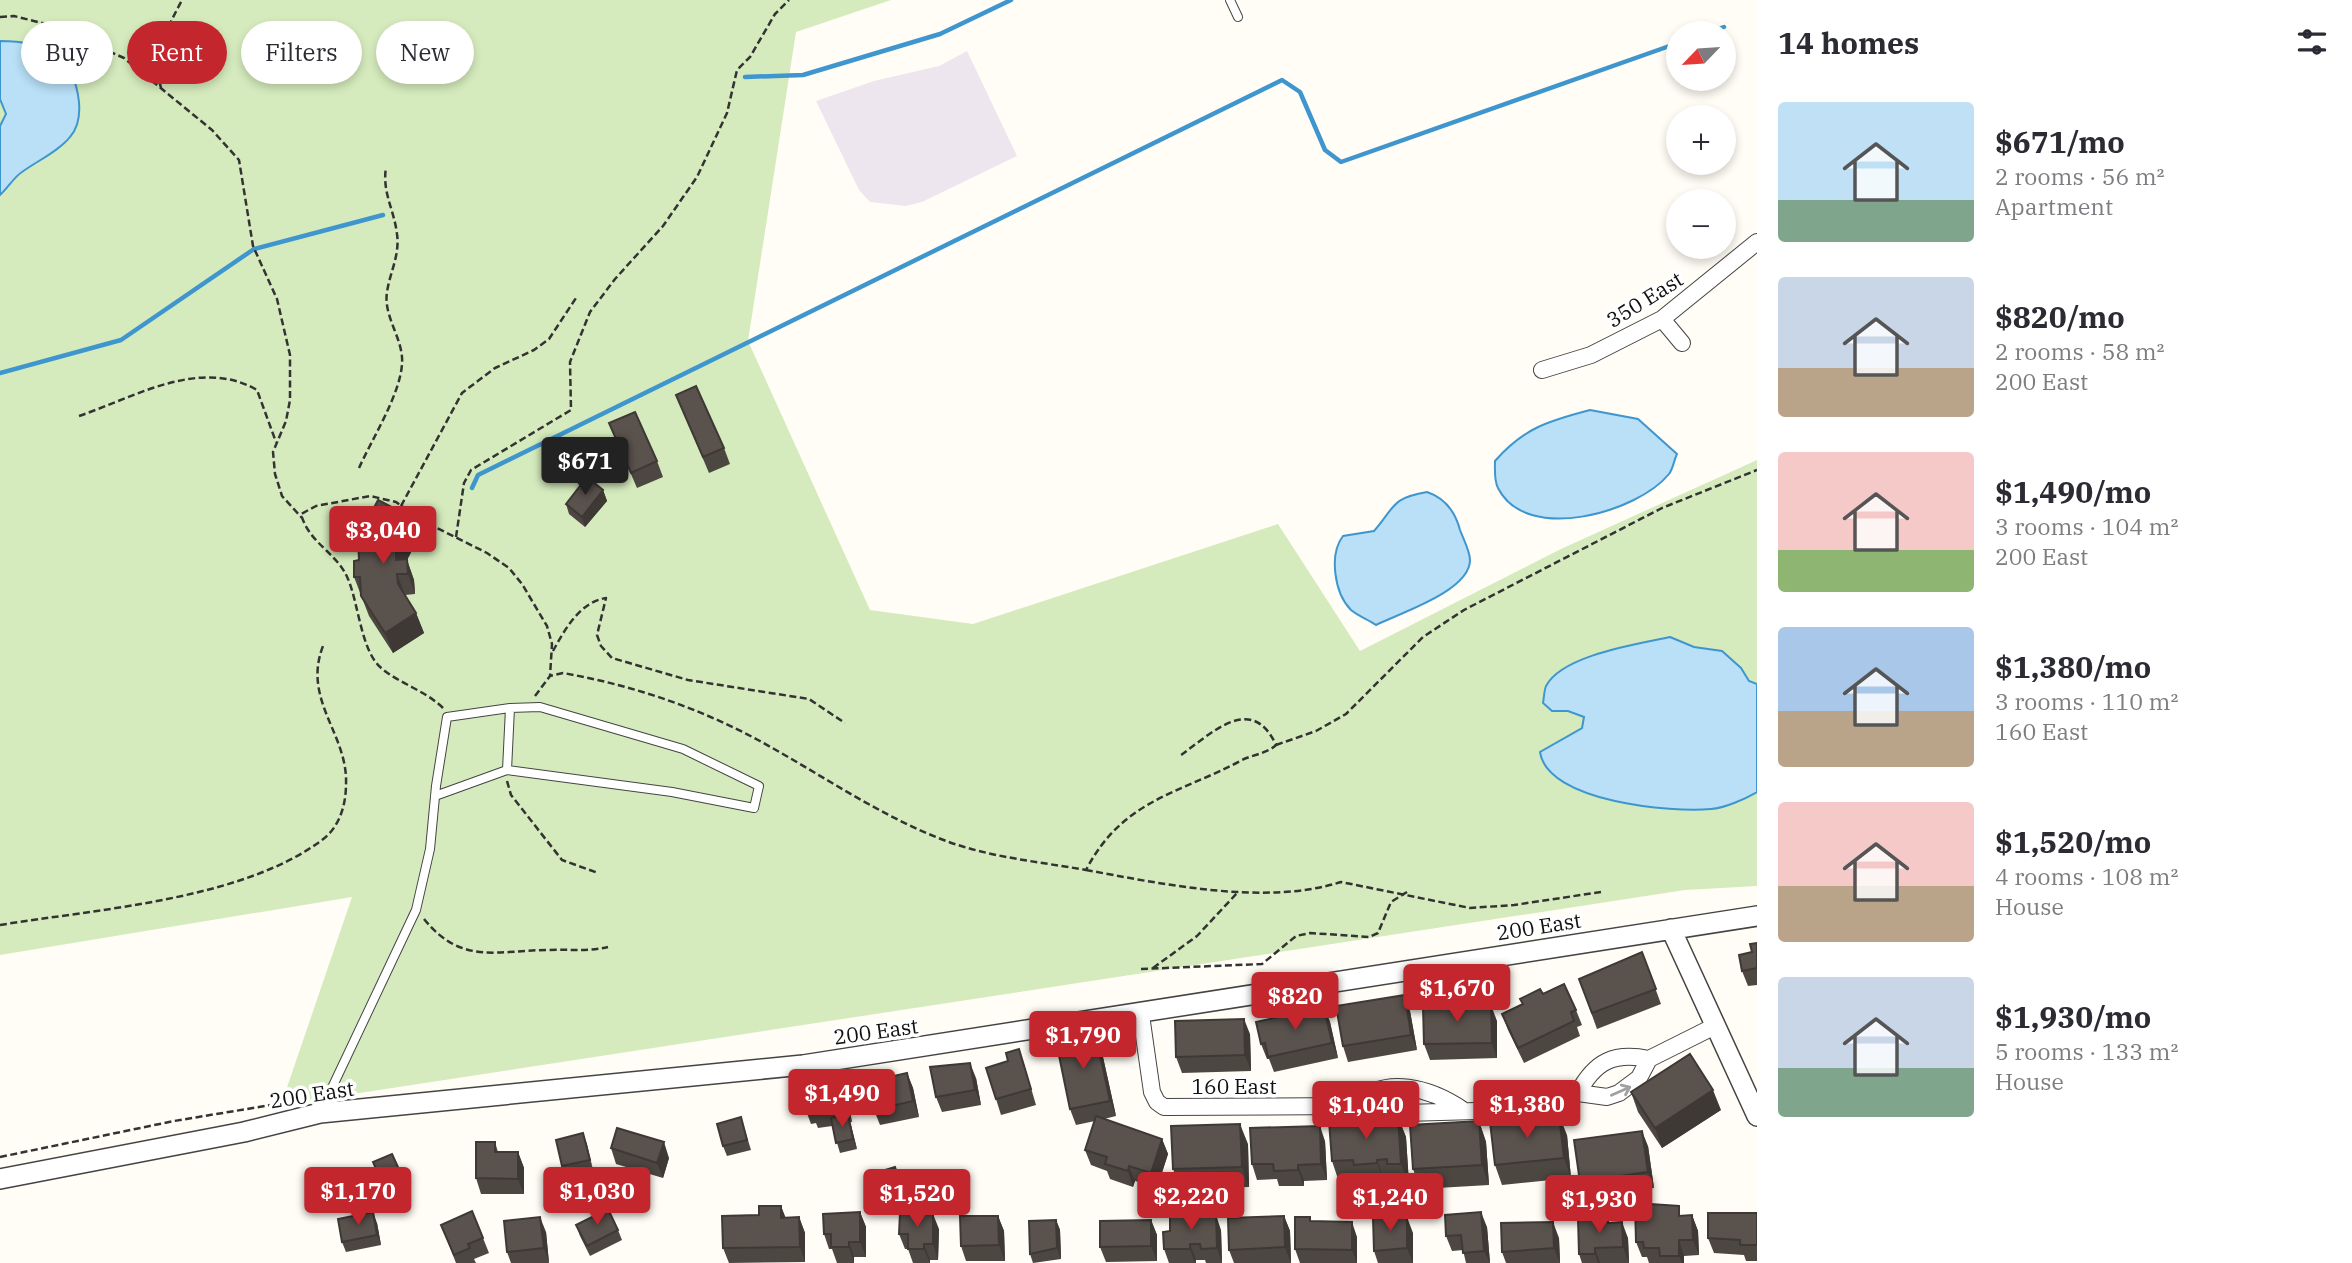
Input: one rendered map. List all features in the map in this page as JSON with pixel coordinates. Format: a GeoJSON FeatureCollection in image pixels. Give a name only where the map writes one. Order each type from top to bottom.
{"type":"FeatureCollection","features":[{"type":"Feature","properties":{"kind":"street","name":"350 East"},"geometry":{"type":"LineString","coordinates":[[1542,370],[1591,355],[1662,318],[1757,242]]}},
{"type":"Feature","properties":{"kind":"street"},"geometry":{"type":"LineString","coordinates":[[1662,318],[1682,343]]}},
{"type":"Feature","properties":{"kind":"street","name":"200 East"},"geometry":{"type":"LineString","coordinates":[[0,1179],[244,1132],[320,1113],[803,1065],[1141,1015],[1757,916]]}},
{"type":"Feature","properties":{"kind":"street"},"geometry":{"type":"LineString","coordinates":[[1671,929],[1757,1116]]}},
{"type":"Feature","properties":{"kind":"street","name":"160 East"},"geometry":{"type":"LineString","coordinates":[[1141,1015],[1149,1080],[1157,1102],[1164,1107],[1355,1107],[1369,1114],[1513,1110],[1541,1105],[1578,1093],[1607,1097],[1619,1093],[1639,1078],[1649,1059],[1715,1026]]}},
{"type":"Feature","properties":{"kind":"street","name":"160 East"},"geometry":{"type":"LineString","coordinates":[[1578,1093],[1593,1069],[1605,1060],[1630,1055],[1649,1059]]}},
{"type":"Feature","properties":{"kind":"street","name":"160 East"},"geometry":{"type":"LineString","coordinates":[[1355,1107],[1374,1092],[1404,1087],[1443,1097],[1463,1110]]}},
{"type":"Feature","properties":{"kind":"lane"},"geometry":{"type":"LineString","coordinates":[[1230,0],[1238,17]]}},
{"type":"Feature","properties":{"kind":"lane"},"geometry":{"type":"LineString","coordinates":[[320,1113],[416,910],[430,849],[435,796],[447,718],[510,708],[540,707],[683,749],[759,786],[754,808],[673,792],[507,770],[435,796]]}},
{"type":"Feature","properties":{"kind":"lane"},"geometry":{"type":"LineString","coordinates":[[507,770],[510,708]]}},
{"type":"Feature","properties":{"kind":"path"},"geometry":{"type":"LineString","coordinates":[[162,88],[158,64],[160,47],[182,0]]}},
{"type":"Feature","properties":{"kind":"path"},"geometry":{"type":"LineString","coordinates":[[456,537],[464,483],[471,470],[571,410],[570,362],[590,312],[615,279],[663,226],[697,177],[727,113],[737,70],[758,45],[775,14],[789,0]]}},
{"type":"Feature","properties":{"kind":"path"},"geometry":{"type":"LineString","coordinates":[[0,17],[22,17],[50,24],[124,58],[212,130],[239,160],[253,246],[277,299],[290,355],[290,400],[286,421],[273,452],[282,496],[302,518]]}},
{"type":"Feature","properties":{"kind":"path"},"geometry":{"type":"LineString","coordinates":[[359,468],[392,397],[402,363],[387,309],[387,292],[398,251],[397,234],[383,185],[386,167]]}},
{"type":"Feature","properties":{"kind":"path"},"geometry":{"type":"LineString","coordinates":[[401,506],[462,393],[495,368],[549,340],[576,298]]}},
{"type":"Feature","properties":{"kind":"path"},"geometry":{"type":"LineString","coordinates":[[79,416],[165,385],[223,376],[240,380],[257,390],[276,442]]}},
{"type":"Feature","properties":{"kind":"path"},"geometry":{"type":"LineString","coordinates":[[1086,870],[1112,832],[1150,801],[1226,770],[1276,745],[1316,731],[1346,714],[1423,637],[1464,610],[1662,508],[1757,470]]}},
{"type":"Feature","properties":{"kind":"path"},"geometry":{"type":"LineString","coordinates":[[447,718],[436,702],[379,666],[360,622],[348,576],[323,546],[306,531],[301,514],[316,506],[370,496],[401,506],[509,568],[522,584],[547,626],[551,653],[550,677],[536,696],[510,708]]}},
{"type":"Feature","properties":{"kind":"path"},"geometry":{"type":"LineString","coordinates":[[551,653],[572,620],[594,600],[606,598],[597,635],[601,646],[612,658],[688,680],[809,699],[845,723]]}},
{"type":"Feature","properties":{"kind":"path"},"geometry":{"type":"LineString","coordinates":[[0,925],[228,885],[271,868],[322,841],[344,809],[347,774],[343,751],[321,704],[318,667],[323,646]]}},
{"type":"Feature","properties":{"kind":"path"},"geometry":{"type":"LineString","coordinates":[[550,677],[563,673],[582,676],[692,708],[756,739],[896,817],[975,852],[1238,892],[1322,888],[1341,882],[1406,892],[1470,908],[1489,908],[1601,892]]}},
{"type":"Feature","properties":{"kind":"path"},"geometry":{"type":"LineString","coordinates":[[1181,755],[1221,728],[1250,718],[1259,719],[1276,745]]}},
{"type":"Feature","properties":{"kind":"path"},"geometry":{"type":"LineString","coordinates":[[507,770],[511,795],[562,860],[598,873]]}},
{"type":"Feature","properties":{"kind":"path"},"geometry":{"type":"LineString","coordinates":[[1153,968],[1197,936],[1238,892]]}},
{"type":"Feature","properties":{"kind":"path"},"geometry":{"type":"LineString","coordinates":[[1141,969],[1262,964],[1296,936],[1310,933],[1369,937],[1378,933],[1391,902],[1406,892]]}},
{"type":"Feature","properties":{"kind":"path"},"geometry":{"type":"LineString","coordinates":[[416,910],[456,946],[475,952],[492,955],[548,950],[593,951],[608,947]]}},
{"type":"Feature","properties":{"kind":"path"},"geometry":{"type":"LineString","coordinates":[[0,1157],[174,1121],[271,1105]]}},
{"type":"Feature","properties":{"kind":"shaded area"},"geometry":{"type":"Polygon","coordinates":[[[967,51],[1017,156],[922,202],[905,206],[870,202],[859,190],[816,101],[874,81],[939,66],[967,51]]]}},
{"type":"Feature","properties":{"kind":"green space"},"geometry":{"type":"Polygon","coordinates":[[[0,0],[891,0],[796,32],[748,341],[870,610],[973,624],[1278,524],[1360,651],[1561,549],[1757,460],[1757,886],[1685,890],[281,1105],[352,897],[0,955],[0,0]]]}},
{"type":"Feature","properties":{"kind":"water"},"geometry":{"type":"Polygon","coordinates":[[[0,41],[21,43],[21,84],[75,84],[79,111],[75,129],[65,142],[19,174],[0,195],[0,126],[6,114],[0,99],[0,41]]]}},
{"type":"Feature","properties":{"kind":"water"},"geometry":{"type":"Polygon","coordinates":[[[1590,410],[1638,419],[1677,454],[1669,474],[1654,488],[1633,501],[1582,517],[1532,515],[1512,505],[1498,488],[1495,461],[1516,441],[1538,427],[1590,410]]]}},
{"type":"Feature","properties":{"kind":"water"},"geometry":{"type":"Polygon","coordinates":[[[1427,492],[1444,502],[1455,517],[1470,556],[1467,571],[1459,582],[1432,600],[1376,625],[1351,610],[1345,603],[1335,573],[1339,544],[1343,536],[1374,531],[1400,501],[1427,492]]]}},
{"type":"Feature","properties":{"kind":"water"},"geometry":{"type":"Polygon","coordinates":[[[1670,637],[1694,647],[1722,651],[1741,668],[1749,681],[1757,684],[1757,792],[1717,808],[1669,809],[1614,801],[1564,783],[1548,769],[1540,752],[1582,728],[1584,717],[1568,711],[1552,711],[1543,703],[1546,686],[1555,675],[1584,659],[1621,647],[1670,637]]]}},
{"type":"Feature","properties":{"kind":"building"},"geometry":{"type":"Polygon","coordinates":[[[696,386],[724,448],[703,457],[676,395],[696,386]]]}},
{"type":"Feature","properties":{"kind":"building"},"geometry":{"type":"Polygon","coordinates":[[[635,412],[657,461],[631,473],[609,423],[635,412]]]}},
{"type":"Feature","properties":{"kind":"building"},"geometry":{"type":"Polygon","coordinates":[[[587,477],[603,490],[582,517],[566,504],[587,477]]]}},
{"type":"Feature","properties":{"kind":"building"},"geometry":{"type":"Polygon","coordinates":[[[378,500],[411,517],[396,549],[396,560],[407,559],[408,574],[397,574],[398,584],[416,613],[385,633],[361,596],[360,577],[354,577],[354,561],[359,560],[358,538],[378,500]]]}},
{"type":"Feature","properties":{"kind":"building"},"geometry":{"type":"Polygon","coordinates":[[[1757,943],[1757,968],[1742,971],[1739,955],[1752,952],[1750,944],[1757,943]]]}},
{"type":"Feature","properties":{"kind":"building"},"geometry":{"type":"Polygon","coordinates":[[[1642,952],[1656,989],[1592,1013],[1579,979],[1642,952]]]}},
{"type":"Feature","properties":{"kind":"building"},"geometry":{"type":"Polygon","coordinates":[[[1564,984],[1576,1010],[1571,1012],[1574,1021],[1518,1048],[1502,1014],[1523,1004],[1520,999],[1540,989],[1543,994],[1564,984]]]}},
{"type":"Feature","properties":{"kind":"building"},"geometry":{"type":"Polygon","coordinates":[[[1405,995],[1411,1035],[1343,1046],[1336,1006],[1405,995]]]}},
{"type":"Feature","properties":{"kind":"building"},"geometry":{"type":"Polygon","coordinates":[[[1445,1001],[1468,1001],[1468,1006],[1491,1005],[1492,1043],[1424,1044],[1423,1006],[1445,1006],[1445,1001]]]}},
{"type":"Feature","properties":{"kind":"building"},"geometry":{"type":"Polygon","coordinates":[[[1324,1007],[1332,1043],[1268,1057],[1265,1043],[1261,1044],[1256,1022],[1324,1007]]]}},
{"type":"Feature","properties":{"kind":"building"},"geometry":{"type":"Polygon","coordinates":[[[1244,1019],[1245,1055],[1176,1057],[1175,1021],[1244,1019]]]}},
{"type":"Feature","properties":{"kind":"building"},"geometry":{"type":"Polygon","coordinates":[[[1095,1032],[1110,1101],[1070,1109],[1056,1041],[1095,1032]]]}},
{"type":"Feature","properties":{"kind":"building"},"geometry":{"type":"Polygon","coordinates":[[[1019,1049],[1031,1089],[996,1099],[986,1068],[1008,1061],[1006,1053],[1019,1049]]]}},
{"type":"Feature","properties":{"kind":"building"},"geometry":{"type":"Polygon","coordinates":[[[1690,1054],[1713,1090],[1655,1128],[1631,1092],[1690,1054]]]}},
{"type":"Feature","properties":{"kind":"building"},"geometry":{"type":"Polygon","coordinates":[[[970,1063],[975,1090],[936,1097],[930,1067],[970,1063]]]}},
{"type":"Feature","properties":{"kind":"building"},"geometry":{"type":"Polygon","coordinates":[[[907,1073],[913,1101],[874,1110],[868,1082],[907,1073]]]}},
{"type":"Feature","properties":{"kind":"building"},"geometry":{"type":"Polygon","coordinates":[[[847,1078],[851,1095],[845,1096],[847,1106],[812,1113],[811,1107],[805,1108],[802,1091],[809,1090],[808,1086],[847,1078]]]}},
{"type":"Feature","properties":{"kind":"building"},"geometry":{"type":"Polygon","coordinates":[[[848,1115],[853,1139],[836,1143],[831,1118],[848,1115]]]}},
{"type":"Feature","properties":{"kind":"building"},"geometry":{"type":"Polygon","coordinates":[[[1559,1115],[1564,1158],[1495,1165],[1490,1122],[1559,1115]]]}},
{"type":"Feature","properties":{"kind":"building"},"geometry":{"type":"Polygon","coordinates":[[[1096,1116],[1162,1139],[1151,1173],[1129,1166],[1128,1171],[1105,1164],[1107,1157],[1085,1150],[1096,1116]]]}},
{"type":"Feature","properties":{"kind":"building"},"geometry":{"type":"Polygon","coordinates":[[[741,1117],[747,1140],[723,1146],[717,1124],[741,1117]]]}},
{"type":"Feature","properties":{"kind":"building"},"geometry":{"type":"Polygon","coordinates":[[[1398,1117],[1401,1164],[1387,1164],[1387,1159],[1377,1160],[1377,1163],[1354,1165],[1353,1160],[1332,1161],[1329,1121],[1398,1117]]]}},
{"type":"Feature","properties":{"kind":"building"},"geometry":{"type":"Polygon","coordinates":[[[1479,1121],[1482,1165],[1413,1169],[1410,1125],[1479,1121]]]}},
{"type":"Feature","properties":{"kind":"building"},"geometry":{"type":"Polygon","coordinates":[[[1240,1124],[1242,1167],[1173,1169],[1171,1126],[1240,1124]]]}},
{"type":"Feature","properties":{"kind":"building"},"geometry":{"type":"Polygon","coordinates":[[[1320,1126],[1321,1164],[1298,1165],[1298,1170],[1274,1171],[1273,1164],[1252,1164],[1250,1128],[1320,1126]]]}},
{"type":"Feature","properties":{"kind":"building"},"geometry":{"type":"Polygon","coordinates":[[[617,1128],[664,1142],[657,1163],[611,1148],[617,1128]]]}},
{"type":"Feature","properties":{"kind":"building"},"geometry":{"type":"Polygon","coordinates":[[[1642,1131],[1648,1172],[1580,1182],[1574,1140],[1642,1131]]]}},
{"type":"Feature","properties":{"kind":"building"},"geometry":{"type":"Polygon","coordinates":[[[583,1133],[590,1160],[562,1166],[556,1140],[583,1133]]]}},
{"type":"Feature","properties":{"kind":"building"},"geometry":{"type":"Polygon","coordinates":[[[476,1142],[495,1142],[495,1152],[518,1152],[518,1179],[476,1178],[476,1142]]]}},
{"type":"Feature","properties":{"kind":"building"},"geometry":{"type":"Polygon","coordinates":[[[392,1154],[402,1176],[383,1185],[373,1162],[392,1154]]]}},
{"type":"Feature","properties":{"kind":"building"},"geometry":{"type":"Polygon","coordinates":[[[895,1167],[899,1180],[886,1183],[882,1171],[895,1167]]]}},
{"type":"Feature","properties":{"kind":"building"},"geometry":{"type":"Polygon","coordinates":[[[1635,1203],[1679,1206],[1679,1216],[1692,1215],[1693,1240],[1679,1240],[1679,1256],[1660,1256],[1659,1248],[1644,1248],[1643,1242],[1636,1242],[1635,1203]]]}},
{"type":"Feature","properties":{"kind":"building"},"geometry":{"type":"Polygon","coordinates":[[[759,1206],[781,1206],[781,1218],[799,1217],[800,1247],[723,1248],[722,1216],[759,1215],[759,1206]]]}},
{"type":"Feature","properties":{"kind":"building"},"geometry":{"type":"Polygon","coordinates":[[[608,1209],[618,1230],[587,1246],[576,1225],[608,1209]]]}},
{"type":"Feature","properties":{"kind":"building"},"geometry":{"type":"Polygon","coordinates":[[[472,1211],[483,1238],[468,1244],[470,1248],[454,1255],[441,1225],[472,1211]]]}},
{"type":"Feature","properties":{"kind":"building"},"geometry":{"type":"Polygon","coordinates":[[[373,1212],[377,1235],[342,1242],[338,1219],[373,1212]]]}},
{"type":"Feature","properties":{"kind":"building"},"geometry":{"type":"Polygon","coordinates":[[[860,1212],[860,1242],[849,1242],[849,1247],[831,1247],[831,1234],[824,1234],[823,1214],[860,1212]]]}},
{"type":"Feature","properties":{"kind":"building"},"geometry":{"type":"Polygon","coordinates":[[[1481,1212],[1484,1251],[1463,1253],[1461,1235],[1446,1236],[1445,1215],[1481,1212]]]}},
{"type":"Feature","properties":{"kind":"building"},"geometry":{"type":"Polygon","coordinates":[[[900,1213],[933,1214],[933,1244],[924,1244],[924,1249],[908,1249],[908,1234],[899,1234],[900,1213]]]}},
{"type":"Feature","properties":{"kind":"building"},"geometry":{"type":"Polygon","coordinates":[[[1708,1213],[1757,1213],[1757,1245],[1740,1245],[1740,1240],[1708,1238],[1708,1213]]]}},
{"type":"Feature","properties":{"kind":"building"},"geometry":{"type":"Polygon","coordinates":[[[1216,1215],[1217,1248],[1201,1249],[1200,1244],[1190,1244],[1190,1249],[1164,1249],[1163,1232],[1170,1231],[1170,1216],[1216,1215]]]}},
{"type":"Feature","properties":{"kind":"building"},"geometry":{"type":"Polygon","coordinates":[[[960,1216],[998,1216],[999,1245],[961,1246],[960,1216]]]}},
{"type":"Feature","properties":{"kind":"building"},"geometry":{"type":"Polygon","coordinates":[[[1284,1216],[1285,1247],[1229,1250],[1228,1218],[1284,1216]]]}},
{"type":"Feature","properties":{"kind":"building"},"geometry":{"type":"Polygon","coordinates":[[[540,1217],[544,1248],[507,1252],[504,1221],[540,1217]]]}},
{"type":"Feature","properties":{"kind":"building"},"geometry":{"type":"Polygon","coordinates":[[[1295,1217],[1310,1217],[1310,1221],[1352,1222],[1352,1250],[1295,1249],[1295,1217]]]}},
{"type":"Feature","properties":{"kind":"building"},"geometry":{"type":"Polygon","coordinates":[[[1407,1217],[1407,1248],[1374,1251],[1373,1218],[1407,1217]]]}},
{"type":"Feature","properties":{"kind":"building"},"geometry":{"type":"Polygon","coordinates":[[[1608,1217],[1608,1223],[1622,1222],[1623,1247],[1595,1248],[1595,1254],[1579,1254],[1578,1218],[1608,1217]]]}},
{"type":"Feature","properties":{"kind":"building"},"geometry":{"type":"Polygon","coordinates":[[[1056,1220],[1057,1248],[1030,1254],[1029,1221],[1056,1220]]]}},
{"type":"Feature","properties":{"kind":"building"},"geometry":{"type":"Polygon","coordinates":[[[1151,1220],[1151,1246],[1100,1247],[1100,1221],[1151,1220]]]}},
{"type":"Feature","properties":{"kind":"building"},"geometry":{"type":"Polygon","coordinates":[[[1553,1222],[1554,1248],[1502,1252],[1501,1223],[1553,1222]]]}},
{"type":"Feature","properties":{"kind":"waterway"},"geometry":{"type":"LineString","coordinates":[[745,77],[803,75],[940,34],[1011,0]]}},
{"type":"Feature","properties":{"kind":"waterway"},"geometry":{"type":"LineString","coordinates":[[472,488],[478,475],[1282,80],[1300,92],[1325,150],[1341,162],[1666,47]]}},
{"type":"Feature","properties":{"kind":"waterway"},"geometry":{"type":"LineString","coordinates":[[0,373],[121,340],[254,249],[383,215]]}}]}
